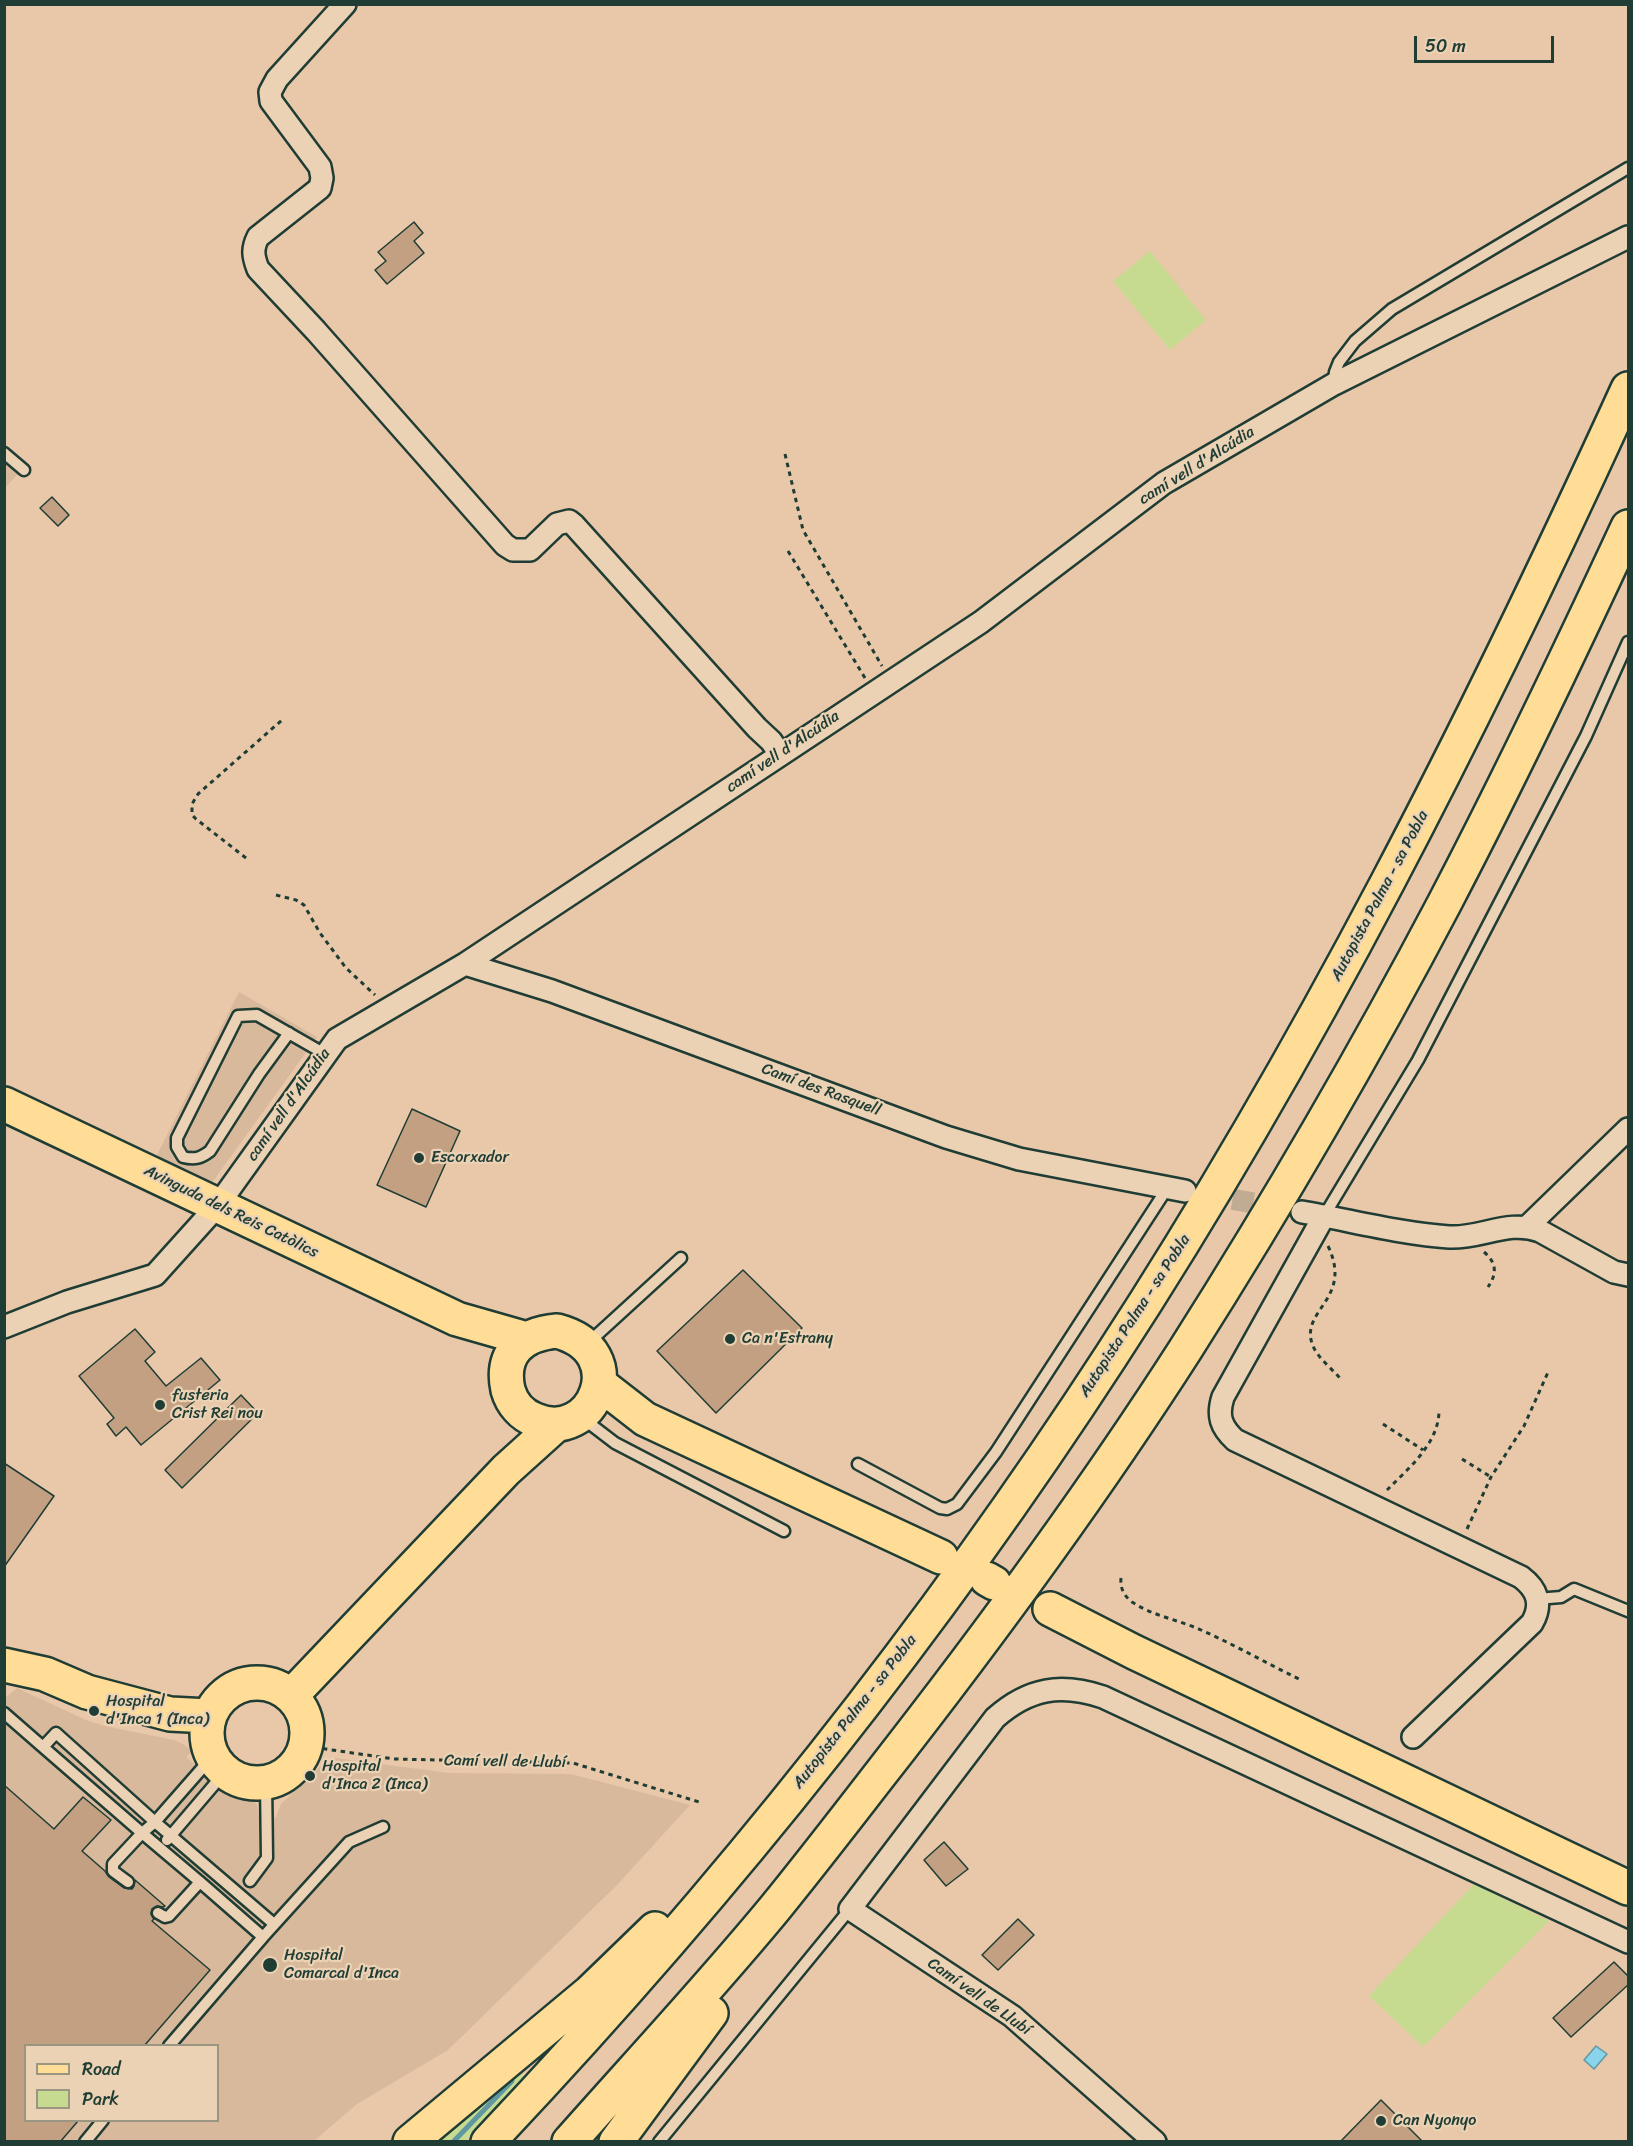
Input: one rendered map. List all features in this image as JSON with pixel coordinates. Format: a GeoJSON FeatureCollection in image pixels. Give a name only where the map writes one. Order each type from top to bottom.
{"type":"FeatureCollection","features":[{"type":"Feature","properties":{"kind":"main road","name":"Autopista Palma - sa Pobla"},"geometry":{"type":"LineString","coordinates":[[488,2142],[624,1994],[763,1829],[881,1680],[1003,1514],[1111,1356],[1210,1198],[1311,1024],[1418,827],[1522,616],[1629,389]]}},
{"type":"Feature","properties":{"kind":"main road"},"geometry":{"type":"LineString","coordinates":[[569,2142],[676,2024],[777,1906],[969,1661],[1131,1432],[1233,1274],[1354,1070],[1437,917],[1548,697],[1629,527]]}},
{"type":"Feature","properties":{"kind":"main road","name":"Avinguda dels Reis Catòlics"},"geometry":{"type":"LineString","coordinates":[[4,1104],[465,1322],[517,1351]]}},
{"type":"Feature","properties":{"kind":"main road"},"geometry":{"type":"LineString","coordinates":[[291,1696],[506,1470],[581,1408],[597,1362],[586,1344],[573,1335],[557,1331],[541,1332],[517,1351],[506,1379],[509,1394],[516,1407],[528,1417],[535,1420],[581,1408],[645,1419],[941,1557]]}},
{"type":"Feature","properties":{"kind":"main road"},"geometry":{"type":"LineString","coordinates":[[506,1470],[516,1407]]}},
{"type":"Feature","properties":{"kind":"main road"},"geometry":{"type":"LineString","coordinates":[[1050,1609],[1288,1726],[1629,1888]]}},
{"type":"Feature","properties":{"kind":"main road"},"geometry":{"type":"LineString","coordinates":[[4,1648],[23,1657],[45,1674]]}},
{"type":"Feature","properties":{"kind":"main road"},"geometry":{"type":"LineString","coordinates":[[4,1665],[45,1674],[87,1692],[170,1714],[209,1716]]}},
{"type":"Feature","properties":{"kind":"main road"},"geometry":{"type":"LineString","coordinates":[[261,1683],[291,1696],[305,1719],[307,1733],[305,1746],[298,1761],[287,1773],[272,1781],[256,1783],[240,1780],[219,1765],[207,1737],[209,1716],[217,1702],[230,1691],[245,1685],[261,1683]]}},
{"type":"Feature","properties":{"kind":"main road"},"geometry":{"type":"LineString","coordinates":[[410,2142],[590,1992],[661,1923],[721,1856],[763,1829]]}},
{"type":"Feature","properties":{"kind":"main road"},"geometry":{"type":"LineString","coordinates":[[616,2142],[763,1948],[777,1906]]}},
{"type":"Feature","properties":{"kind":"street"},"geometry":{"type":"LineString","coordinates":[[345,4],[277,80],[270,92],[271,101],[320,167],[322,178],[320,188],[258,237],[253,247],[253,257],[258,269],[316,331],[505,545],[513,550],[530,550],[557,524],[569,521],[771,741],[780,754]]}},
{"type":"Feature","properties":{"kind":"street","name":"camí vell d'Alcúdia"},"geometry":{"type":"LineString","coordinates":[[4,1327],[67,1302],[155,1275],[218,1205],[337,1039],[465,964],[981,622],[1164,483],[1334,384],[1626,238]]}},
{"type":"Feature","properties":{"kind":"street","name":"Camí des Rasquell"},"geometry":{"type":"LineString","coordinates":[[465,964],[574,999],[946,1137],[1019,1159],[1176,1189]]}},
{"type":"Feature","properties":{"kind":"street"},"geometry":{"type":"LineString","coordinates":[[1528,1226],[1629,1129]]}},
{"type":"Feature","properties":{"kind":"street"},"geometry":{"type":"LineString","coordinates":[[1302,1212],[1321,1221],[1452,1237],[1513,1226],[1528,1226],[1614,1272],[1629,1275]]}},
{"type":"Feature","properties":{"kind":"street"},"geometry":{"type":"LineString","coordinates":[[1321,1221],[1223,1397],[1219,1416],[1226,1432],[1235,1440],[1521,1576],[1529,1583],[1538,1599],[1537,1616],[1532,1623],[1413,1737]]}},
{"type":"Feature","properties":{"kind":"street"},"geometry":{"type":"LineString","coordinates":[[850,1909],[995,1718],[1022,1698],[1038,1692],[1069,1689],[1103,1697],[1629,1942]]}},
{"type":"Feature","properties":{"kind":"street","name":"Camí vell de Llubí"},"geometry":{"type":"LineString","coordinates":[[850,1909],[1012,2016],[1155,2142]]}},
{"type":"Feature","properties":{"kind":"lane"},"geometry":{"type":"LineString","coordinates":[[1334,384],[1339,362],[1354,341],[1392,309],[1629,168]]}},
{"type":"Feature","properties":{"kind":"lane"},"geometry":{"type":"LineString","coordinates":[[4,453],[24,470]]}},
{"type":"Feature","properties":{"kind":"lane"},"geometry":{"type":"LineString","coordinates":[[1321,1221],[1424,1050],[1586,736],[1629,642]]}},
{"type":"Feature","properties":{"kind":"lane"},"geometry":{"type":"LineString","coordinates":[[288,1033],[210,1151],[201,1158],[183,1158],[177,1147],[177,1138],[238,1016],[256,1015],[288,1033],[325,1054]]}},
{"type":"Feature","properties":{"kind":"lane"},"geometry":{"type":"LineString","coordinates":[[858,1464],[940,1508],[947,1509],[957,1504],[996,1452],[1176,1189]]}},
{"type":"Feature","properties":{"kind":"lane"},"geometry":{"type":"LineString","coordinates":[[586,1344],[681,1258]]}},
{"type":"Feature","properties":{"kind":"lane"},"geometry":{"type":"LineString","coordinates":[[581,1408],[615,1443],[784,1531]]}},
{"type":"Feature","properties":{"kind":"lane"},"geometry":{"type":"LineString","coordinates":[[1538,1599],[1561,1597],[1574,1589],[1629,1611]]}},
{"type":"Feature","properties":{"kind":"lane"},"geometry":{"type":"LineString","coordinates":[[4,1713],[263,1937]]}},
{"type":"Feature","properties":{"kind":"lane"},"geometry":{"type":"LineString","coordinates":[[43,1747],[56,1733],[274,1924]]}},
{"type":"Feature","properties":{"kind":"lane"},"geometry":{"type":"LineString","coordinates":[[128,1882],[113,1871],[112,1864],[142,1833],[219,1765]]}},
{"type":"Feature","properties":{"kind":"lane"},"geometry":{"type":"LineString","coordinates":[[160,1848],[219,1765]]}},
{"type":"Feature","properties":{"kind":"lane"},"geometry":{"type":"LineString","coordinates":[[250,1881],[267,1858],[266,1782]]}},
{"type":"Feature","properties":{"kind":"lane"},"geometry":{"type":"LineString","coordinates":[[171,2044],[274,1924],[349,1842],[383,1827]]}},
{"type":"Feature","properties":{"kind":"lane"},"geometry":{"type":"LineString","coordinates":[[158,1913],[165,1917],[169,1916],[200,1882]]}},
{"type":"Feature","properties":{"kind":"lane"},"geometry":{"type":"LineString","coordinates":[[659,2142],[850,1909]]}},
{"type":"Feature","properties":{"kind":"lane"},"geometry":{"type":"LineString","coordinates":[[85,2142],[102,2122]]}},
{"type":"Feature","properties":{"kind":"path"},"geometry":{"type":"LineString","coordinates":[[785,454],[803,530],[882,687]]}},
{"type":"Feature","properties":{"kind":"path"},"geometry":{"type":"LineString","coordinates":[[788,551],[882,687]]}},
{"type":"Feature","properties":{"kind":"path"},"geometry":{"type":"LineString","coordinates":[[246,858],[196,819],[192,814],[192,804],[198,794],[282,720]]}},
{"type":"Feature","properties":{"kind":"path"},"geometry":{"type":"LineString","coordinates":[[276,895],[304,904],[320,933],[346,968],[389,1009]]}},
{"type":"Feature","properties":{"kind":"path"},"geometry":{"type":"LineString","coordinates":[[1321,1221],[1335,1262],[1336,1280],[1328,1299],[1318,1311],[1311,1327],[1311,1341],[1316,1352],[1340,1378]]}},
{"type":"Feature","properties":{"kind":"path"},"geometry":{"type":"LineString","coordinates":[[1469,1235],[1494,1262],[1495,1275],[1488,1287]]}},
{"type":"Feature","properties":{"kind":"path"},"geometry":{"type":"LineString","coordinates":[[1459,1547],[1491,1477],[1524,1426],[1549,1370]]}},
{"type":"Feature","properties":{"kind":"path"},"geometry":{"type":"LineString","coordinates":[[1370,1505],[1423,1450],[1433,1436],[1439,1412]]}},
{"type":"Feature","properties":{"kind":"path"},"geometry":{"type":"LineString","coordinates":[[1383,1424],[1423,1450]]}},
{"type":"Feature","properties":{"kind":"path"},"geometry":{"type":"LineString","coordinates":[[1462,1459],[1491,1477]]}},
{"type":"Feature","properties":{"kind":"path"},"geometry":{"type":"LineString","coordinates":[[1121,1578],[1120,1584],[1123,1592],[1131,1601],[1152,1612],[1200,1630],[1301,1680]]}},
{"type":"Feature","properties":{"kind":"path","name":"Camí vell de Llubí"},"geometry":{"type":"LineString","coordinates":[[305,1746],[394,1759],[573,1763],[699,1802]]}},
{"type":"Feature","properties":{"kind":"shaded area"},"geometry":{"type":"Polygon","coordinates":[[[5,444],[27,464],[5,488],[5,444]]]}},
{"type":"Feature","properties":{"kind":"shaded area"},"geometry":{"type":"Polygon","coordinates":[[[239,992],[317,1037],[211,1184],[156,1157],[239,992]]]}},
{"type":"Feature","properties":{"kind":"shaded area","name":"Hospital Comarcal d'Inca"},"geometry":{"type":"Polygon","coordinates":[[[17,1688],[86,1720],[183,1744],[192,1751],[186,1757],[225,1788],[250,1796],[257,1805],[259,1819],[276,1817],[281,1804],[326,1761],[335,1758],[449,1773],[571,1774],[690,1805],[617,1885],[448,2050],[357,2104],[314,2141],[5,2141],[4,1699],[17,1688]]]}},
{"type":"Feature","properties":{"kind":"green space"},"geometry":{"type":"Polygon","coordinates":[[[1150,251],[1206,320],[1170,350],[1113,281],[1150,251]]]}},
{"type":"Feature","properties":{"kind":"green space"},"geometry":{"type":"Polygon","coordinates":[[[1474,1884],[1549,1921],[1423,2047],[1369,1996],[1474,1884]]]}},
{"type":"Feature","properties":{"kind":"green space"},"geometry":{"type":"Polygon","coordinates":[[[515,2069],[524,2077],[465,2141],[427,2142],[515,2069]]]}},
{"type":"Feature","properties":{"kind":"water"},"geometry":{"type":"Polygon","coordinates":[[[1596,2046],[1607,2054],[1594,2069],[1584,2060],[1596,2046]]]}},
{"type":"Feature","properties":{"kind":"building"},"geometry":{"type":"Polygon","coordinates":[[[414,222],[423,233],[414,241],[424,253],[387,284],[375,270],[386,261],[378,252],[414,222]]]}},
{"type":"Feature","properties":{"kind":"building"},"geometry":{"type":"Polygon","coordinates":[[[52,497],[69,515],[58,526],[40,508],[52,497]]]}},
{"type":"Feature","properties":{"kind":"building","name":"Escorxador"},"geometry":{"type":"Polygon","coordinates":[[[412,1109],[460,1131],[426,1207],[377,1185],[412,1109]]]}},
{"type":"Feature","properties":{"kind":"building","name":"Ca n'Estrany"},"geometry":{"type":"Polygon","coordinates":[[[743,1270],[802,1328],[716,1413],[657,1351],[743,1270]]]}},
{"type":"Feature","properties":{"kind":"building"},"geometry":{"type":"Polygon","coordinates":[[[135,1329],[155,1352],[145,1361],[166,1386],[201,1358],[220,1380],[141,1445],[126,1427],[116,1436],[107,1424],[114,1418],[79,1376],[135,1329]]]}},
{"type":"Feature","properties":{"kind":"building"},"geometry":{"type":"Polygon","coordinates":[[[241,1395],[258,1413],[182,1488],[165,1470],[241,1395]]]}},
{"type":"Feature","properties":{"kind":"building"},"geometry":{"type":"Polygon","coordinates":[[[4,1463],[54,1496],[4,1567],[4,1463]]]}},
{"type":"Feature","properties":{"kind":"building"},"geometry":{"type":"Polygon","coordinates":[[[4,1785],[54,1829],[83,1797],[111,1820],[82,1851],[124,1888],[132,1889],[135,1880],[165,1906],[152,1909],[151,1914],[154,1919],[152,1921],[210,1970],[146,2044],[24,2044],[24,2122],[77,2122],[60,2142],[4,2142],[4,1785]]]}},
{"type":"Feature","properties":{"kind":"building"},"geometry":{"type":"Polygon","coordinates":[[[944,1842],[968,1869],[946,1886],[924,1860],[944,1842]]]}},
{"type":"Feature","properties":{"kind":"building"},"geometry":{"type":"Polygon","coordinates":[[[1018,1919],[1034,1935],[998,1970],[982,1955],[1018,1919]]]}},
{"type":"Feature","properties":{"kind":"building"},"geometry":{"type":"Polygon","coordinates":[[[1614,1962],[1629,1977],[1629,1984],[1571,2037],[1553,2018],[1614,1962]]]}},
{"type":"Feature","properties":{"kind":"building","name":"Can Nyonyo"},"geometry":{"type":"Polygon","coordinates":[[[1381,2100],[1423,2142],[1340,2142],[1381,2100]]]}},
{"type":"Feature","properties":{"kind":"waterway"},"geometry":{"type":"LineString","coordinates":[[453,2142],[512,2081]]}},
{"type":"Feature","properties":{"kind":"tunnel"},"geometry":{"type":"LineString","coordinates":[[1202,1194],[1283,1208]]}},
{"type":"Feature","properties":{"kind":"place","name":"Escorxador"},"geometry":{"type":"Point","coordinates":[419,1158]}},
{"type":"Feature","properties":{"kind":"place","name":"Ca n'Estrany"},"geometry":{"type":"Point","coordinates":[730,1339]}},
{"type":"Feature","properties":{"kind":"place","name":"fusteria Crist Rei nou"},"geometry":{"type":"Point","coordinates":[160,1405]}},
{"type":"Feature","properties":{"kind":"place","name":"Hospital d'Inca 1 (Inca)"},"geometry":{"type":"Point","coordinates":[94,1711]}},
{"type":"Feature","properties":{"kind":"place","name":"Hospital d'Inca 2 (Inca)"},"geometry":{"type":"Point","coordinates":[310,1776]}},
{"type":"Feature","properties":{"kind":"place","name":"Hospital Comarcal d'Inca"},"geometry":{"type":"Point","coordinates":[270,1965]}},
{"type":"Feature","properties":{"kind":"place","name":"Can Nyonyo"},"geometry":{"type":"Point","coordinates":[1381,2121]}}]}
